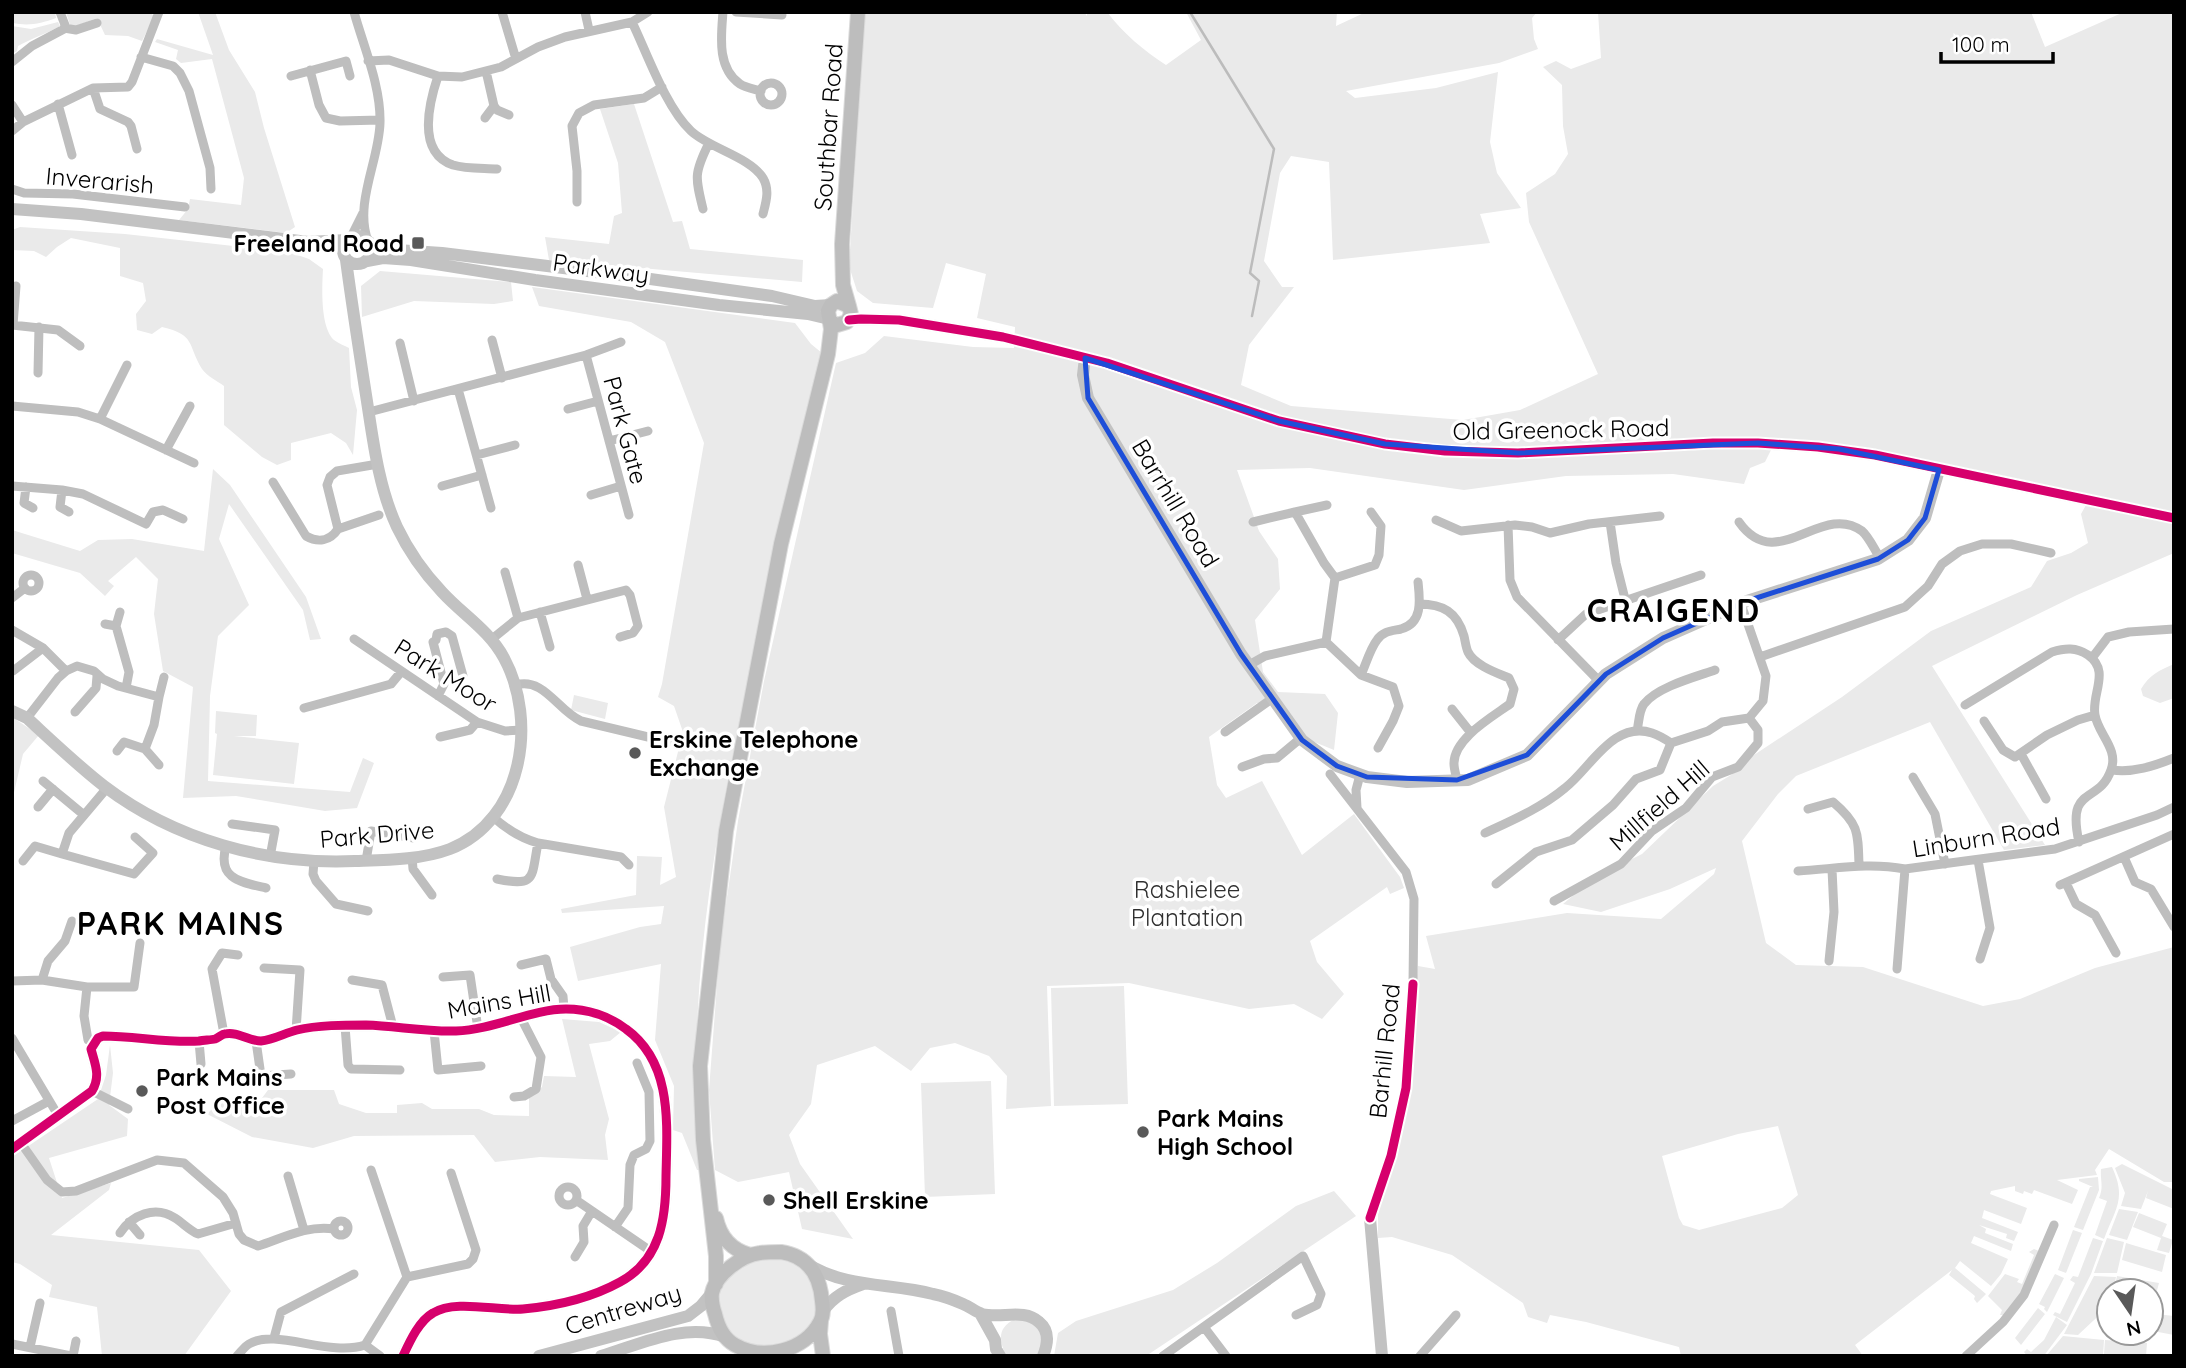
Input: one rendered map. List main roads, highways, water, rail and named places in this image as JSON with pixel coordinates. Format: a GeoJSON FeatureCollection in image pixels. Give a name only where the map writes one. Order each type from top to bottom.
{"type":"FeatureCollection","features":[{"type":"Feature","properties":{"kind":"main road","name":"Southbar Road"},"geometry":{"type":"LineString","coordinates":[[828,354],[831,312],[842,244],[858,12]]}},
{"type":"Feature","properties":{"kind":"main road","name":"Southbar Road"},"geometry":{"type":"LineString","coordinates":[[842,244],[843,285],[849,314]]}},
{"type":"Feature","properties":{"kind":"main road"},"geometry":{"type":"LineString","coordinates":[[842,302],[849,314],[837,325],[831,312],[842,302]]}},
{"type":"Feature","properties":{"kind":"main road"},"geometry":{"type":"LineString","coordinates":[[822,1316],[805,1340],[782,1351],[767,1353],[734,1346],[716,1320],[716,1256],[702,1140],[700,1066],[726,831],[781,544],[828,354],[849,314]]}},
{"type":"Feature","properties":{"kind":"main road"},"geometry":{"type":"LineString","coordinates":[[709,1190],[717,1224],[727,1243],[739,1252],[750,1255],[781,1252],[793,1254],[809,1264],[818,1282],[823,1356]]}},
{"type":"Feature","properties":{"kind":"main road"},"geometry":{"type":"LineString","coordinates":[[714,1289],[729,1269],[750,1255]]}},
{"type":"Feature","properties":{"kind":"waterway"},"geometry":{"type":"LineString","coordinates":[[1190,12],[1274,149],[1250,273],[1259,281],[1252,316]]}},
{"type":"Feature","properties":{"kind":"place","name":"Freeland Road"},"geometry":{"type":"Point","coordinates":[418,243]}},
{"type":"Feature","properties":{"kind":"place","name":"Erskine Telephone Exchange"},"geometry":{"type":"Point","coordinates":[635,753]}},
{"type":"Feature","properties":{"kind":"place","name":"Park Mains Post Office"},"geometry":{"type":"Point","coordinates":[142,1091]}},
{"type":"Feature","properties":{"kind":"place","name":"Park Mains High School"},"geometry":{"type":"Point","coordinates":[1143,1132]}},
{"type":"Feature","properties":{"kind":"place","name":"Shell Erskine"},"geometry":{"type":"Point","coordinates":[769,1200]}},
{"type":"Feature","properties":{"kind":"district","name":"CRAIGEND"},"geometry":{"type":"Point","coordinates":[1674,610]}},
{"type":"Feature","properties":{"kind":"district","name":"PARK MAINS"},"geometry":{"type":"Point","coordinates":[181,923]}},
{"type":"Feature","properties":{"kind":"park label","name":"Rashielee Plantation"},"geometry":{"type":"Point","coordinates":[1187,903]}}]}
